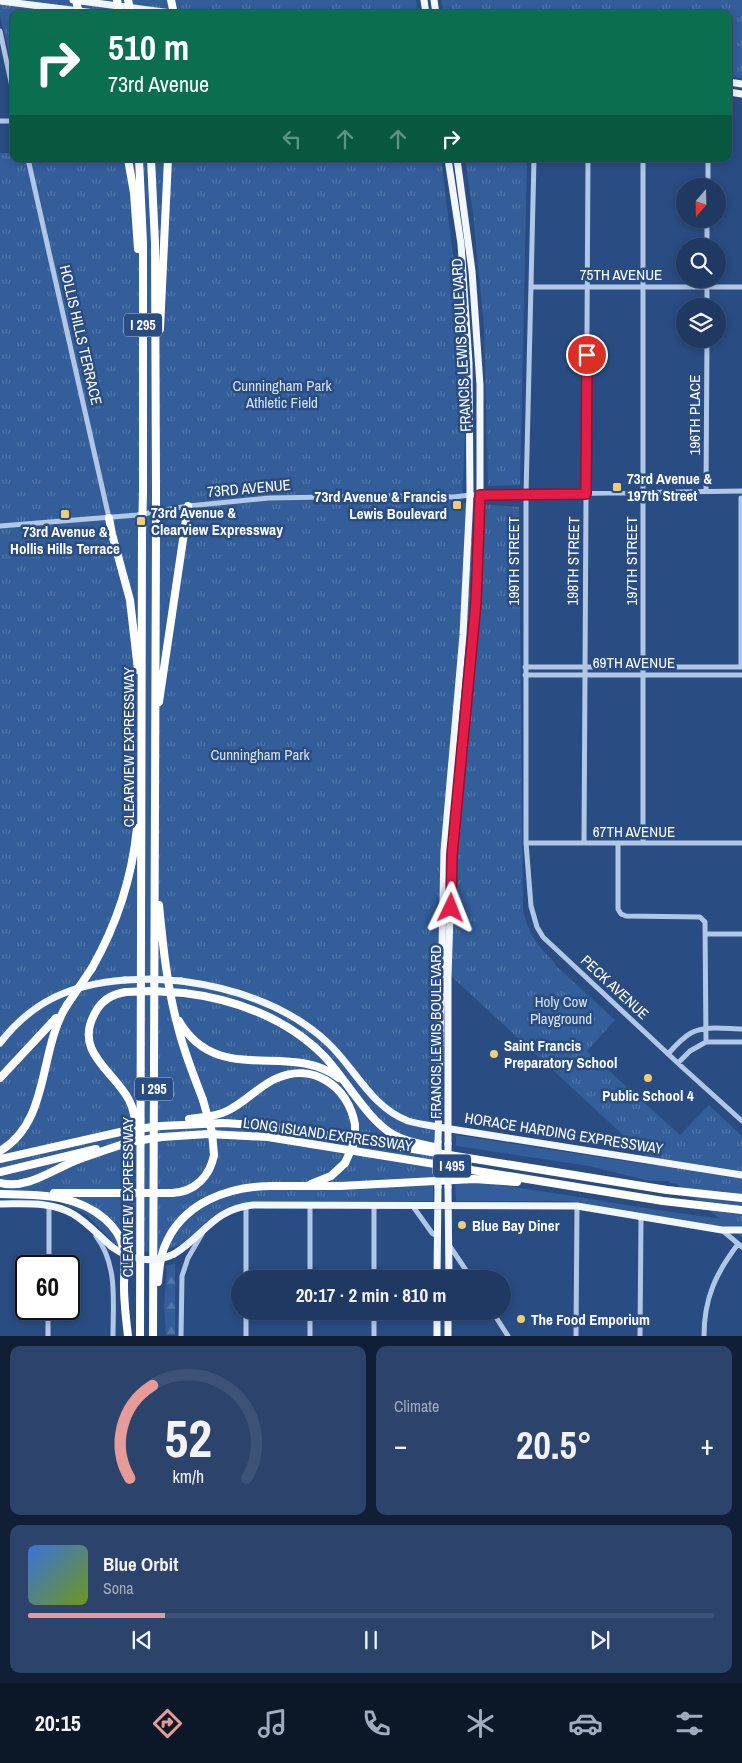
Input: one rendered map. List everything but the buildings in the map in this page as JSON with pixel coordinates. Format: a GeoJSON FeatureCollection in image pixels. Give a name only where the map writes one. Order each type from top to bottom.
{"type":"FeatureCollection","features":[{"type":"Feature","properties":{"kind":"highway"},"geometry":{"type":"LineString","coordinates":[[129,162],[134,193],[143,308]]}},
{"type":"Feature","properties":{"kind":"highway","name":"CLEARVIEW EXPRESSWAY"},"geometry":{"type":"LineString","coordinates":[[139,162],[143,224],[140,1336]]}},
{"type":"Feature","properties":{"kind":"highway","name":"CLEARVIEW EXPRESSWAY"},"geometry":{"type":"LineString","coordinates":[[151,162],[154,224],[156,401],[153,1336]]}},
{"type":"Feature","properties":{"kind":"highway"},"geometry":{"type":"LineString","coordinates":[[156,401],[168,162]]}},
{"type":"Feature","properties":{"kind":"highway"},"geometry":{"type":"LineString","coordinates":[[155,734],[188,506]]}},
{"type":"Feature","properties":{"kind":"highway"},"geometry":{"type":"LineString","coordinates":[[109,518],[132,611],[142,716]]}},
{"type":"Feature","properties":{"kind":"highway"},"geometry":{"type":"LineString","coordinates":[[0,1151],[17,1138],[30,1119],[55,1028],[67,1005],[92,968],[111,931],[130,878],[142,781]]}},
{"type":"Feature","properties":{"kind":"highway"},"geometry":{"type":"LineString","coordinates":[[0,1194],[172,1193],[186,1191],[200,1182],[210,1169],[214,1155],[211,1126],[184,1050],[170,994],[163,952],[155,862]]}},
{"type":"Feature","properties":{"kind":"highway"},"geometry":{"type":"LineString","coordinates":[[140,1175],[135,1119],[131,1105],[123,1090],[95,1056],[89,1036],[91,1020],[99,1006],[112,996],[126,992],[152,991],[209,997],[240,1006],[284,1025],[305,1039],[324,1056],[383,1127],[399,1138],[504,1163]]}},
{"type":"Feature","properties":{"kind":"highway"},"geometry":{"type":"LineString","coordinates":[[170,994],[176,1015],[183,1028],[198,1044],[210,1051],[234,1059],[315,1065],[335,1074],[353,1091]]}},
{"type":"Feature","properties":{"kind":"highway"},"geometry":{"type":"LineString","coordinates":[[0,1078],[67,1005]]}},
{"type":"Feature","properties":{"kind":"highway"},"geometry":{"type":"LineString","coordinates":[[153,1316],[162,1252],[178,1224],[195,1208],[217,1195],[241,1188],[314,1183],[331,1176],[345,1163],[355,1141],[355,1125],[349,1103],[338,1090],[318,1077],[300,1074],[281,1076],[271,1081],[235,1107],[221,1114],[162,1126]]}},
{"type":"Feature","properties":{"kind":"highway","name":"LONG ISLAND EXPRESSWAY"},"geometry":{"type":"LineString","coordinates":[[0,1160],[129,1130],[162,1126],[223,1123],[270,1126],[666,1190],[742,1198]]}},
{"type":"Feature","properties":{"kind":"highway","name":"LONG ISLAND EXPRESSWAY"},"geometry":{"type":"LineString","coordinates":[[0,1172],[129,1142],[162,1137],[208,1134],[268,1137],[678,1203],[742,1210]]}},
{"type":"Feature","properties":{"kind":"highway"},"geometry":{"type":"LineString","coordinates":[[3,1184],[26,1183],[129,1142]]}},
{"type":"Feature","properties":{"kind":"highway"},"geometry":{"type":"LineString","coordinates":[[269,1186],[340,1186],[474,1179],[588,1189]]}},
{"type":"Feature","properties":{"kind":"highway"},"geometry":{"type":"LineString","coordinates":[[0,1194],[51,1196],[74,1201],[96,1212],[114,1228],[121,1241],[124,1253],[124,1294],[128,1336]]}},
{"type":"Feature","properties":{"kind":"main road"},"geometry":{"type":"LineString","coordinates":[[75,0],[151,10]]}},
{"type":"Feature","properties":{"kind":"main road"},"geometry":{"type":"LineString","coordinates":[[0,1],[64,10]]}},
{"type":"Feature","properties":{"kind":"main road","name":"FRANCIS LEWIS BOULEVARD"},"geometry":{"type":"LineString","coordinates":[[437,1270],[444,851],[462,635],[470,495],[468,353],[460,244],[448,162]]}},
{"type":"Feature","properties":{"kind":"main road","name":"FRANCIS LEWIS BOULEVARD"},"geometry":{"type":"LineString","coordinates":[[449,1270],[448,977],[452,855],[476,602],[480,495],[480,386],[472,271],[456,162]]}},
{"type":"Feature","properties":{"kind":"main road","name":"HORACE HARDING EXPRESSWAY"},"geometry":{"type":"LineString","coordinates":[[0,1043],[25,1016],[54,997],[83,986],[125,980],[151,979],[212,986],[244,995],[290,1015],[306,1025],[326,1042],[368,1092],[386,1108],[408,1120],[438,1128],[742,1175]]}},
{"type":"Feature","properties":{"kind":"main road"},"geometry":{"type":"LineString","coordinates":[[0,1204],[49,1206],[72,1214],[112,1247],[125,1255],[141,1259],[158,1259],[174,1254],[184,1248],[208,1224],[225,1213],[246,1206],[577,1206],[722,1230],[742,1230]]}},
{"type":"Feature","properties":{"kind":"main road"},"geometry":{"type":"LineString","coordinates":[[437,1320],[437,1336]]}},
{"type":"Feature","properties":{"kind":"main road"},"geometry":{"type":"LineString","coordinates":[[448,1320],[448,1336]]}},
{"type":"Feature","properties":{"kind":"street"},"geometry":{"type":"LineString","coordinates":[[0,31],[10,77]]}},
{"type":"Feature","properties":{"kind":"street","name":"HOLLIS HILLS TERRACE"},"geometry":{"type":"LineString","coordinates":[[29,162],[109,518]]}},
{"type":"Feature","properties":{"kind":"street","name":"199TH STREET"},"geometry":{"type":"LineString","coordinates":[[526,843],[526,495],[534,162]]}},
{"type":"Feature","properties":{"kind":"street","name":"198TH STREET"},"geometry":{"type":"LineString","coordinates":[[584,843],[588,162]]}},
{"type":"Feature","properties":{"kind":"street","name":"197TH STREET"},"geometry":{"type":"LineString","coordinates":[[643,162],[643,843]]}},
{"type":"Feature","properties":{"kind":"street"},"geometry":{"type":"LineString","coordinates":[[708,162],[708,178]]}},
{"type":"Feature","properties":{"kind":"street","name":"75TH AVENUE"},"geometry":{"type":"LineString","coordinates":[[531,287],[676,287]]}},
{"type":"Feature","properties":{"kind":"street","name":"75TH AVENUE"},"geometry":{"type":"LineString","coordinates":[[726,287],[742,287]]}},
{"type":"Feature","properties":{"kind":"street","name":"196TH PLACE"},"geometry":{"type":"LineString","coordinates":[[706,491],[707,348]]}},
{"type":"Feature","properties":{"kind":"street","name":"73RD AVENUE"},"geometry":{"type":"LineString","coordinates":[[0,526],[109,518],[188,506],[269,498],[454,497],[470,495],[742,491]]}},
{"type":"Feature","properties":{"kind":"street"},"geometry":{"type":"LineString","coordinates":[[741,498],[742,667]]}},
{"type":"Feature","properties":{"kind":"street","name":"69TH AVENUE"},"geometry":{"type":"LineString","coordinates":[[525,675],[643,667],[742,667]]}},
{"type":"Feature","properties":{"kind":"street","name":"69TH AVENUE"},"geometry":{"type":"LineString","coordinates":[[525,668],[643,675],[742,675]]}},
{"type":"Feature","properties":{"kind":"street","name":"67TH AVENUE"},"geometry":{"type":"LineString","coordinates":[[526,843],[742,844]]}},
{"type":"Feature","properties":{"kind":"street","name":"PECK AVENUE"},"geometry":{"type":"LineString","coordinates":[[526,843],[532,906],[537,926],[543,937],[742,1121]]}},
{"type":"Feature","properties":{"kind":"street"},"geometry":{"type":"LineString","coordinates":[[618,843],[618,909],[621,914],[626,916],[700,917],[704,922],[706,934],[706,1042]]}},
{"type":"Feature","properties":{"kind":"street"},"geometry":{"type":"LineString","coordinates":[[706,934],[742,934]]}},
{"type":"Feature","properties":{"kind":"street"},"geometry":{"type":"LineString","coordinates":[[668,1054],[681,1040],[692,1032],[706,1029],[742,1029]]}},
{"type":"Feature","properties":{"kind":"street"},"geometry":{"type":"LineString","coordinates":[[678,1063],[690,1050],[706,1042],[742,1042]]}},
{"type":"Feature","properties":{"kind":"street"},"geometry":{"type":"LineString","coordinates":[[310,1205],[310,1270]]}},
{"type":"Feature","properties":{"kind":"street"},"geometry":{"type":"LineString","coordinates":[[374,1205],[374,1270]]}},
{"type":"Feature","properties":{"kind":"street"},"geometry":{"type":"LineString","coordinates":[[49,1206],[49,1255]]}},
{"type":"Feature","properties":{"kind":"street"},"geometry":{"type":"LineString","coordinates":[[246,1206],[246,1270]]}},
{"type":"Feature","properties":{"kind":"street"},"geometry":{"type":"LineString","coordinates":[[412,1206],[437,1236]]}},
{"type":"Feature","properties":{"kind":"street"},"geometry":{"type":"LineString","coordinates":[[576,1336],[577,1206]]}},
{"type":"Feature","properties":{"kind":"street"},"geometry":{"type":"LineString","coordinates":[[640,1336],[641,1218]]}},
{"type":"Feature","properties":{"kind":"street","name":"CLEARVIEW EXPRESSWAY"},"geometry":{"type":"LineString","coordinates":[[86,1224],[102,1244],[110,1261],[113,1282],[113,1336]]}},
{"type":"Feature","properties":{"kind":"street"},"geometry":{"type":"LineString","coordinates":[[180,1336],[183,1269],[208,1224]]}},
{"type":"Feature","properties":{"kind":"street"},"geometry":{"type":"LineString","coordinates":[[704,1336],[707,1304],[714,1281],[724,1262],[740,1246],[722,1230]]}},
{"type":"Feature","properties":{"kind":"street"},"geometry":{"type":"LineString","coordinates":[[450,1245],[466,1270]]}},
{"type":"Feature","properties":{"kind":"street"},"geometry":{"type":"LineString","coordinates":[[48,1320],[48,1336]]}},
{"type":"Feature","properties":{"kind":"street"},"geometry":{"type":"LineString","coordinates":[[246,1320],[246,1336]]}},
{"type":"Feature","properties":{"kind":"street"},"geometry":{"type":"LineString","coordinates":[[310,1320],[310,1336]]}},
{"type":"Feature","properties":{"kind":"street"},"geometry":{"type":"LineString","coordinates":[[374,1320],[374,1336]]}},
{"type":"Feature","properties":{"kind":"street"},"geometry":{"type":"LineString","coordinates":[[498,1320],[508,1336]]}},
{"type":"Feature","properties":{"kind":"green space"},"geometry":{"type":"Polygon","coordinates":[[[0,0],[416,0],[417,10],[10,10],[10,58],[0,15],[0,0]]]}},
{"type":"Feature","properties":{"kind":"green space"},"geometry":{"type":"Polygon","coordinates":[[[441,0],[742,0],[742,78],[732,76],[732,10],[443,10],[441,0]]]}},
{"type":"Feature","properties":{"kind":"green space","name":"Cunningham Park"},"geometry":{"type":"Polygon","coordinates":[[[0,153],[10,153],[10,162],[441,162],[458,294],[463,356],[465,435],[462,503],[519,507],[523,911],[535,940],[555,965],[615,1020],[587,1051],[680,1135],[709,1105],[742,1136],[742,1237],[673,1181],[439,965],[433,1201],[247,1202],[210,1219],[186,1243],[159,1252],[133,1251],[116,1245],[86,1214],[60,1202],[0,1199],[0,153]]]}},
{"type":"Feature","properties":{"kind":"green space"},"geometry":{"type":"Polygon","coordinates":[[[465,162],[527,162],[520,485],[488,486],[484,327],[473,213],[465,162]]]}},
{"type":"Feature","properties":{"kind":"green space"},"geometry":{"type":"Polygon","coordinates":[[[456,1135],[742,1179],[742,1190],[670,1183],[669,1181],[649,1181],[589,1166],[456,1146],[456,1135]]]}},
{"type":"Feature","properties":{"kind":"green space"},"geometry":{"type":"Polygon","coordinates":[[[472,1182],[538,1190],[668,1212],[734,1220],[742,1227],[725,1227],[565,1201],[456,1201],[455,1184],[472,1182]]]}},
{"type":"Feature","properties":{"kind":"green space"},"geometry":{"type":"Polygon","coordinates":[[[175,1264],[175,1335],[166,1335],[164,1305],[167,1272],[165,1266],[175,1264]]]}},
{"type":"Feature","properties":{"kind":"place","name":"73rd Avenue & 197th Street"},"geometry":{"type":"Point","coordinates":[617,487]}},
{"type":"Feature","properties":{"kind":"place","name":"73rd Avenue & Francis Lewis Boulevard"},"geometry":{"type":"Point","coordinates":[457,505]}},
{"type":"Feature","properties":{"kind":"place","name":"73rd Avenue & Hollis Hills Terrace"},"geometry":{"type":"Point","coordinates":[65,514]}},
{"type":"Feature","properties":{"kind":"place","name":"73rd Avenue & Clearview Expressway"},"geometry":{"type":"Point","coordinates":[141,521]}},
{"type":"Feature","properties":{"kind":"place","name":"Saint Francis Preparatory School"},"geometry":{"type":"Point","coordinates":[494,1054]}},
{"type":"Feature","properties":{"kind":"place","name":"Public School 4"},"geometry":{"type":"Point","coordinates":[648,1078]}},
{"type":"Feature","properties":{"kind":"place","name":"Blue Bay Diner"},"geometry":{"type":"Point","coordinates":[462,1225]}},
{"type":"Feature","properties":{"kind":"place","name":"The Food Emporium"},"geometry":{"type":"Point","coordinates":[521,1319]}},
{"type":"Feature","properties":{"kind":"route"},"geometry":{"type":"LineString","coordinates":[[451,908],[452,855],[476,602],[480,495],[586,494],[587,355]]}},
{"type":"Feature","properties":{"kind":"park label","name":"Cunningham Park Athletic Field"},"geometry":{"type":"Point","coordinates":[282,394]}},
{"type":"Feature","properties":{"kind":"park label","name":"Holy Cow Playground"},"geometry":{"type":"Point","coordinates":[561,1010]}}]}
